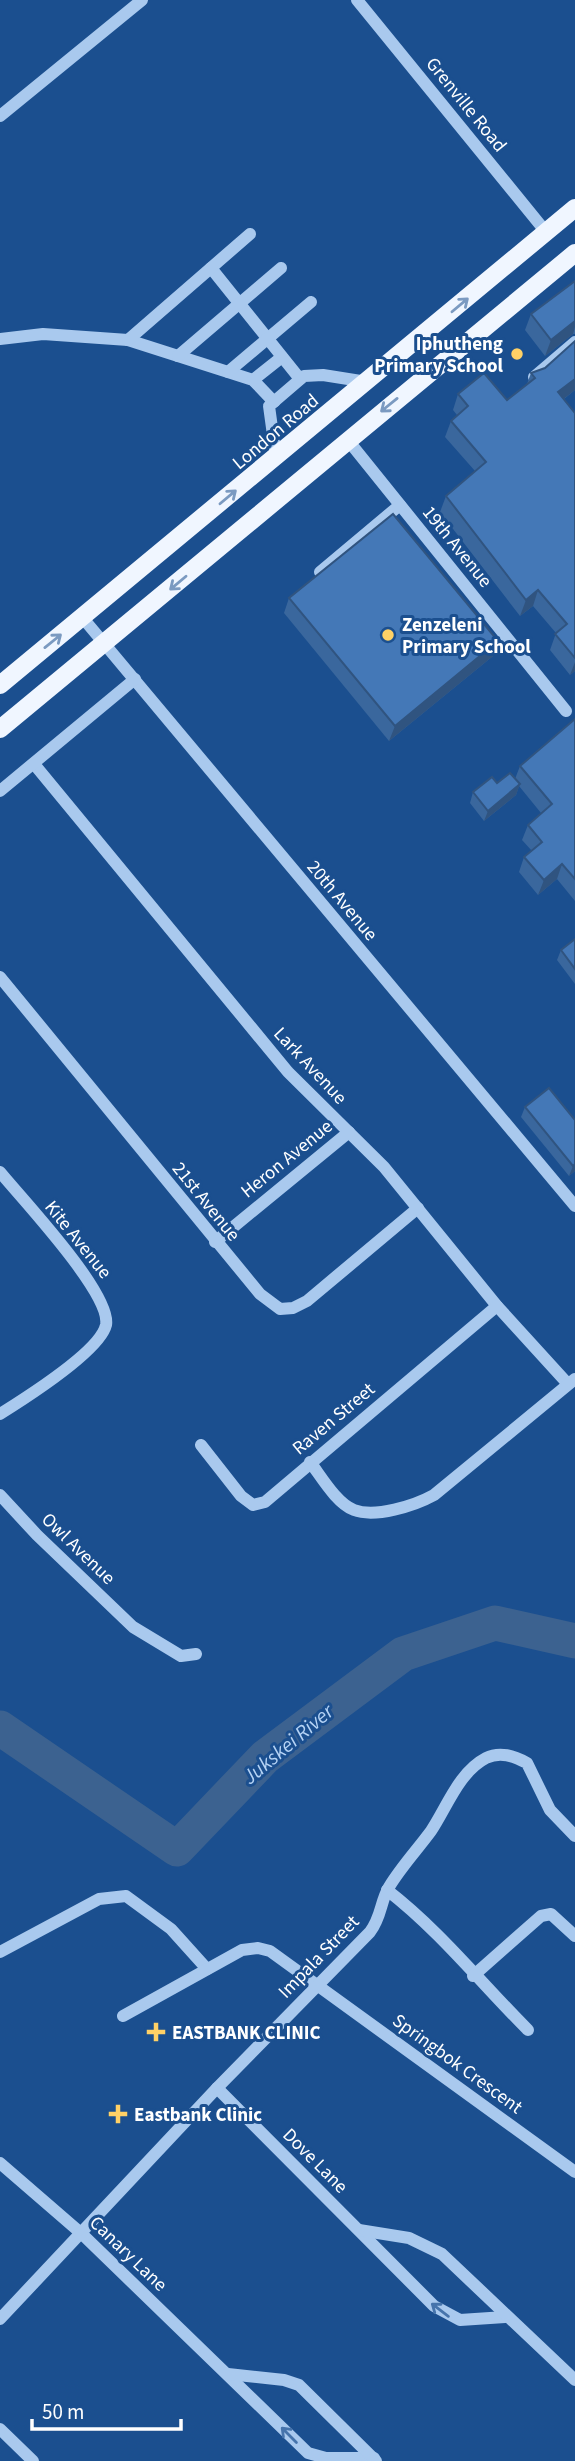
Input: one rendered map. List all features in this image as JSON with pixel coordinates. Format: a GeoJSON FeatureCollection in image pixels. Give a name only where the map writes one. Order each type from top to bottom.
{"type":"FeatureCollection","features":[{"type":"Feature","properties":{"kind":"main road","name":"London Road"},"geometry":{"type":"LineString","coordinates":[[0,685],[575,208]]}},
{"type":"Feature","properties":{"kind":"main road"},"geometry":{"type":"LineString","coordinates":[[0,729],[105,645],[347,439],[575,253]]}},
{"type":"Feature","properties":{"kind":"street"},"geometry":{"type":"LineString","coordinates":[[0,116],[142,0]]}},
{"type":"Feature","properties":{"kind":"street","name":"Grenville Road"},"geometry":{"type":"LineString","coordinates":[[357,0],[547,232]]}},
{"type":"Feature","properties":{"kind":"street"},"geometry":{"type":"LineString","coordinates":[[128,340],[250,234]]}},
{"type":"Feature","properties":{"kind":"street"},"geometry":{"type":"LineString","coordinates":[[211,268],[300,379]]}},
{"type":"Feature","properties":{"kind":"street"},"geometry":{"type":"LineString","coordinates":[[178,356],[281,268]]}},
{"type":"Feature","properties":{"kind":"street"},"geometry":{"type":"LineString","coordinates":[[228,372],[311,302]]}},
{"type":"Feature","properties":{"kind":"street"},"geometry":{"type":"LineString","coordinates":[[0,339],[43,334],[128,340],[253,380],[274,402]]}},
{"type":"Feature","properties":{"kind":"street"},"geometry":{"type":"LineString","coordinates":[[534,377],[575,342]]}},
{"type":"Feature","properties":{"kind":"street"},"geometry":{"type":"LineString","coordinates":[[253,380],[282,357]]}},
{"type":"Feature","properties":{"kind":"street"},"geometry":{"type":"LineString","coordinates":[[276,457],[269,406],[300,379],[323,375],[367,382]]}},
{"type":"Feature","properties":{"kind":"street","name":"19th Avenue"},"geometry":{"type":"LineString","coordinates":[[347,439],[566,711]]}},
{"type":"Feature","properties":{"kind":"street"},"geometry":{"type":"LineString","coordinates":[[320,572],[400,505]]}},
{"type":"Feature","properties":{"kind":"street","name":"20th Avenue"},"geometry":{"type":"LineString","coordinates":[[82,617],[575,1206]]}},
{"type":"Feature","properties":{"kind":"street"},"geometry":{"type":"LineString","coordinates":[[0,792],[135,679]]}},
{"type":"Feature","properties":{"kind":"street","name":"Lark Avenue"},"geometry":{"type":"LineString","coordinates":[[34,764],[288,1072],[314,1101],[349,1132],[418,1208],[497,1306],[572,1381]]}},
{"type":"Feature","properties":{"kind":"street","name":"21st Avenue"},"geometry":{"type":"LineString","coordinates":[[0,977],[215,1242],[260,1294],[275,1307],[288,1309],[307,1301],[418,1208]]}},
{"type":"Feature","properties":{"kind":"street","name":"Heron Avenue"},"geometry":{"type":"LineString","coordinates":[[215,1242],[349,1132]]}},
{"type":"Feature","properties":{"kind":"street","name":"Kite Avenue"},"geometry":{"type":"LineString","coordinates":[[0,1172],[92,1284],[106,1316],[105,1327],[91,1348],[0,1414]]}},
{"type":"Feature","properties":{"kind":"street","name":"Raven Street"},"geometry":{"type":"LineString","coordinates":[[201,1445],[241,1496],[253,1505],[271,1498],[310,1462],[497,1306]]}},
{"type":"Feature","properties":{"kind":"street"},"geometry":{"type":"LineString","coordinates":[[310,1462],[341,1500],[355,1511],[387,1510],[419,1502],[434,1495],[572,1381]]}},
{"type":"Feature","properties":{"kind":"street","name":"Owl Avenue"},"geometry":{"type":"LineString","coordinates":[[0,1494],[37,1535],[133,1628],[181,1656],[196,1654]]}},
{"type":"Feature","properties":{"kind":"street","name":"Impala Street"},"geometry":{"type":"LineString","coordinates":[[0,2319],[217,2088],[379,1921],[387,1890],[438,1820],[463,1778],[491,1756],[505,1754],[527,1763],[550,1810],[575,1836]]}},
{"type":"Feature","properties":{"kind":"street"},"geometry":{"type":"LineString","coordinates":[[387,1890],[433,1928],[473,1976],[528,2030]]}},
{"type":"Feature","properties":{"kind":"street"},"geometry":{"type":"LineString","coordinates":[[0,1952],[99,1899],[126,1896],[171,1929],[207,1969],[123,2016]]}},
{"type":"Feature","properties":{"kind":"street"},"geometry":{"type":"LineString","coordinates":[[473,1976],[533,1922],[546,1914],[556,1917],[575,1936]]}},
{"type":"Feature","properties":{"kind":"street","name":"Springbok Crescent"},"geometry":{"type":"LineString","coordinates":[[207,1969],[242,1950],[258,1948],[270,1951],[575,2172]]}},
{"type":"Feature","properties":{"kind":"street","name":"Dove Lane"},"geometry":{"type":"LineString","coordinates":[[217,2088],[434,2306],[450,2318],[468,2321],[505,2317]]}},
{"type":"Feature","properties":{"kind":"street","name":"Canary Lane"},"geometry":{"type":"LineString","coordinates":[[0,2163],[82,2234],[308,2453],[326,2458],[375,2460]]}},
{"type":"Feature","properties":{"kind":"street"},"geometry":{"type":"LineString","coordinates":[[359,2230],[409,2238],[426,2244],[468,2279],[505,2317],[575,2380]]}},
{"type":"Feature","properties":{"kind":"street","name":"Canary Lane"},"geometry":{"type":"LineString","coordinates":[[228,2374],[284,2380],[299,2385],[375,2460]]}},
{"type":"Feature","properties":{"kind":"street"},"geometry":{"type":"LineString","coordinates":[[0,2429],[33,2461]]}},
{"type":"Feature","properties":{"kind":"building"},"geometry":{"type":"Polygon","coordinates":[[[575,281],[575,321],[551,340],[531,314],[575,281]]]}},
{"type":"Feature","properties":{"kind":"building"},"geometry":{"type":"Polygon","coordinates":[[[575,341],[575,379],[558,392],[575,413],[575,658],[555,634],[567,624],[538,590],[526,600],[446,496],[486,462],[451,421],[468,406],[458,394],[484,373],[507,400],[535,378],[531,373],[545,368],[575,341]]]}},
{"type":"Feature","properties":{"kind":"building","name":"Zenzeleni Primary School"},"geometry":{"type":"Polygon","coordinates":[[[393,514],[498,641],[395,726],[289,598],[393,514]]]}},
{"type":"Feature","properties":{"kind":"building"},"geometry":{"type":"Polygon","coordinates":[[[575,719],[575,879],[562,864],[544,880],[524,857],[542,842],[528,825],[552,804],[520,766],[575,719]]]}},
{"type":"Feature","properties":{"kind":"building"},"geometry":{"type":"Polygon","coordinates":[[[510,773],[520,784],[488,811],[473,792],[492,777],[497,783],[510,773]]]}},
{"type":"Feature","properties":{"kind":"building"},"geometry":{"type":"Polygon","coordinates":[[[575,939],[575,969],[561,950],[575,939]]]}},
{"type":"Feature","properties":{"kind":"building"},"geometry":{"type":"Polygon","coordinates":[[[549,1088],[575,1120],[573,1166],[525,1107],[549,1088]]]}},
{"type":"Feature","properties":{"kind":"waterway","name":"Jukskei River"},"geometry":{"type":"LineString","coordinates":[[0,1728],[177,1849],[265,1757],[403,1654],[495,1623],[575,1641]]}},
{"type":"Feature","properties":{"kind":"place","name":"Iphutheng Primary School"},"geometry":{"type":"Point","coordinates":[517,354]}},
{"type":"Feature","properties":{"kind":"place","name":"Zenzeleni Primary School"},"geometry":{"type":"Point","coordinates":[388,635]}},
{"type":"Feature","properties":{"kind":"place","name":"EASTBANK CLINIC"},"geometry":{"type":"Point","coordinates":[156,2032]}},
{"type":"Feature","properties":{"kind":"place","name":"Eastbank Clinic"},"geometry":{"type":"Point","coordinates":[118,2114]}}]}
